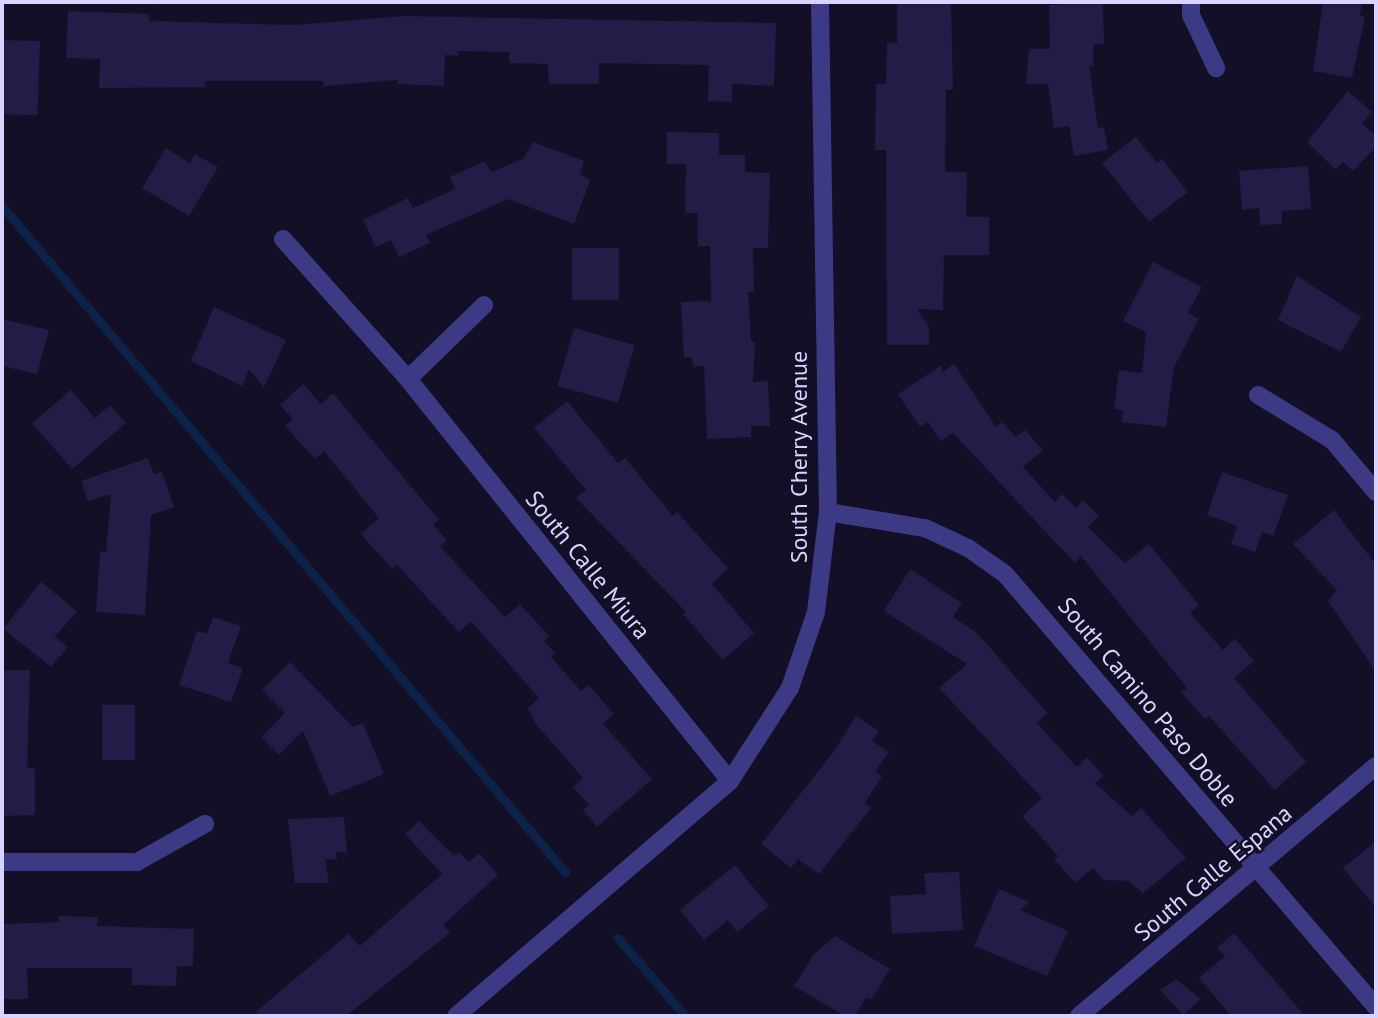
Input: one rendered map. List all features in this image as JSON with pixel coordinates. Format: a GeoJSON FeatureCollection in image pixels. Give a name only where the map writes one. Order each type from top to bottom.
{"type":"FeatureCollection","features":[{"type":"Feature","properties":{"kind":"street","name":"South Cherry Avenue"},"geometry":{"type":"LineString","coordinates":[[456,1016],[730,781],[790,688],[816,612],[828,512],[820,2]]}},
{"type":"Feature","properties":{"kind":"street"},"geometry":{"type":"LineString","coordinates":[[1191,2],[1191,15],[1216,68]]}},
{"type":"Feature","properties":{"kind":"street","name":"South Calle Miura"},"geometry":{"type":"LineString","coordinates":[[283,239],[408,379],[730,781]]}},
{"type":"Feature","properties":{"kind":"street"},"geometry":{"type":"LineString","coordinates":[[408,379],[484,305]]}},
{"type":"Feature","properties":{"kind":"street"},"geometry":{"type":"LineString","coordinates":[[1258,396],[1332,440],[1376,492]]}},
{"type":"Feature","properties":{"kind":"street","name":"South Camino Paso Doble"},"geometry":{"type":"LineString","coordinates":[[828,512],[925,528],[968,548],[1005,574],[1376,1007]]}},
{"type":"Feature","properties":{"kind":"street","name":"South Calle Espana"},"geometry":{"type":"LineString","coordinates":[[1079,1016],[1376,766]]}},
{"type":"Feature","properties":{"kind":"street"},"geometry":{"type":"LineString","coordinates":[[2,862],[137,862],[205,824]]}},
{"type":"Feature","properties":{"kind":"building"},"geometry":{"type":"Polygon","coordinates":[[[897,2],[951,2],[953,90],[946,90],[945,172],[967,172],[966,217],[989,217],[989,255],[944,255],[943,310],[917,309],[929,327],[929,345],[887,345],[886,150],[875,150],[876,84],[886,84],[887,42],[897,44],[897,2]]]}},
{"type":"Feature","properties":{"kind":"building"},"geometry":{"type":"Polygon","coordinates":[[[1323,2],[1362,2],[1360,16],[1365,17],[1352,78],[1313,71],[1323,2]]]}},
{"type":"Feature","properties":{"kind":"building"},"geometry":{"type":"Polygon","coordinates":[[[1103,3],[1104,44],[1093,45],[1093,66],[1089,66],[1098,128],[1104,127],[1108,150],[1074,156],[1069,126],[1054,128],[1048,84],[1026,84],[1029,49],[1050,49],[1049,5],[1103,3]]]}},
{"type":"Feature","properties":{"kind":"building"},"geometry":{"type":"Polygon","coordinates":[[[68,11],[149,14],[149,21],[293,25],[405,16],[776,23],[774,86],[732,84],[732,102],[708,101],[709,65],[599,63],[599,84],[549,84],[548,64],[509,63],[509,52],[458,51],[458,56],[445,55],[444,86],[397,84],[398,80],[324,86],[323,81],[205,81],[205,87],[99,88],[100,59],[66,58],[68,11]]]}},
{"type":"Feature","properties":{"kind":"building"},"geometry":{"type":"Polygon","coordinates":[[[2,40],[40,41],[37,115],[2,114],[2,40]]]}},
{"type":"Feature","properties":{"kind":"building"},"geometry":{"type":"Polygon","coordinates":[[[1348,91],[1372,112],[1362,123],[1376,136],[1376,147],[1353,171],[1343,162],[1336,170],[1307,142],[1348,91]]]}},
{"type":"Feature","properties":{"kind":"building"},"geometry":{"type":"Polygon","coordinates":[[[667,132],[719,133],[719,155],[745,155],[745,172],[770,173],[768,248],[753,248],[754,292],[748,292],[751,341],[755,342],[753,382],[768,381],[770,426],[751,426],[751,437],[707,439],[704,366],[694,367],[691,357],[684,357],[681,302],[711,301],[710,246],[698,246],[698,213],[685,213],[686,164],[667,164],[667,132]]]}},
{"type":"Feature","properties":{"kind":"building"},"geometry":{"type":"Polygon","coordinates":[[[1136,137],[1157,163],[1162,159],[1188,192],[1149,222],[1102,163],[1136,137]]]}},
{"type":"Feature","properties":{"kind":"building"},"geometry":{"type":"Polygon","coordinates":[[[533,142],[584,161],[580,174],[590,180],[574,224],[508,199],[426,235],[430,243],[399,257],[391,240],[376,247],[363,220],[408,198],[413,208],[455,189],[450,177],[485,161],[491,172],[523,159],[533,142]]]}},
{"type":"Feature","properties":{"kind":"building"},"geometry":{"type":"Polygon","coordinates":[[[166,148],[190,163],[195,154],[218,167],[189,216],[142,188],[166,148]]]}},
{"type":"Feature","properties":{"kind":"building"},"geometry":{"type":"Polygon","coordinates":[[[1308,166],[1311,209],[1282,211],[1282,224],[1260,225],[1259,208],[1242,210],[1239,171],[1308,166]]]}},
{"type":"Feature","properties":{"kind":"building"},"geometry":{"type":"Polygon","coordinates":[[[572,248],[619,248],[619,300],[572,300],[572,248]]]}},
{"type":"Feature","properties":{"kind":"building"},"geometry":{"type":"Polygon","coordinates":[[[1153,262],[1202,287],[1188,313],[1199,319],[1174,367],[1166,427],[1122,422],[1123,410],[1114,409],[1119,370],[1142,373],[1146,332],[1123,321],[1153,262]]]}},
{"type":"Feature","properties":{"kind":"building"},"geometry":{"type":"Polygon","coordinates":[[[1297,276],[1361,317],[1341,352],[1278,320],[1297,276]]]}},
{"type":"Feature","properties":{"kind":"building"},"geometry":{"type":"Polygon","coordinates":[[[214,307],[286,340],[264,387],[249,370],[242,386],[191,361],[214,307]]]}},
{"type":"Feature","properties":{"kind":"building"},"geometry":{"type":"Polygon","coordinates":[[[2,319],[49,330],[37,374],[2,366],[2,319]]]}},
{"type":"Feature","properties":{"kind":"building"},"geometry":{"type":"Polygon","coordinates":[[[574,328],[635,345],[618,403],[557,386],[574,328]]]}},
{"type":"Feature","properties":{"kind":"building"},"geometry":{"type":"Polygon","coordinates":[[[954,364],[996,427],[1002,422],[1016,437],[1025,430],[1043,450],[1023,467],[1055,502],[1062,494],[1076,508],[1083,500],[1099,516],[1088,527],[1125,563],[1149,544],[1199,605],[1190,613],[1223,650],[1235,639],[1254,661],[1234,678],[1306,762],[1275,790],[1209,716],[1205,719],[1181,692],[1187,688],[1081,556],[1075,563],[953,433],[941,441],[928,422],[920,427],[898,394],[942,365],[942,373],[954,364]]]}},
{"type":"Feature","properties":{"kind":"building"},"geometry":{"type":"Polygon","coordinates":[[[303,384],[321,404],[333,393],[439,520],[433,525],[447,540],[440,546],[505,617],[520,604],[549,636],[544,641],[555,653],[551,657],[581,691],[589,685],[614,714],[603,724],[652,779],[597,827],[583,810],[589,805],[573,787],[583,778],[535,723],[528,708],[539,698],[471,621],[459,632],[397,565],[392,569],[361,534],[379,518],[324,451],[315,459],[285,426],[293,419],[280,405],[303,384]]]}},
{"type":"Feature","properties":{"kind":"building"},"geometry":{"type":"Polygon","coordinates":[[[71,390],[95,418],[110,405],[126,423],[72,469],[32,423],[71,390]]]}},
{"type":"Feature","properties":{"kind":"building"},"geometry":{"type":"Polygon","coordinates":[[[567,401],[618,463],[625,458],[673,516],[677,512],[728,568],[712,584],[754,633],[723,660],[683,614],[686,612],[576,498],[586,490],[534,428],[567,401]]]}},
{"type":"Feature","properties":{"kind":"building"},"geometry":{"type":"Polygon","coordinates":[[[148,458],[154,474],[162,472],[174,507],[151,515],[145,615],[96,612],[100,551],[106,552],[111,494],[88,501],[81,481],[148,458]]]}},
{"type":"Feature","properties":{"kind":"building"},"geometry":{"type":"Polygon","coordinates":[[[1222,472],[1288,495],[1273,536],[1262,532],[1255,552],[1231,544],[1237,526],[1207,515],[1222,472]]]}},
{"type":"Feature","properties":{"kind":"building"},"geometry":{"type":"Polygon","coordinates":[[[1334,510],[1376,565],[1376,672],[1328,601],[1337,590],[1293,544],[1334,510]]]}},
{"type":"Feature","properties":{"kind":"building"},"geometry":{"type":"Polygon","coordinates":[[[910,569],[962,603],[953,617],[977,633],[1047,713],[1037,723],[1077,767],[1087,757],[1103,776],[1095,783],[1132,816],[1141,808],[1186,858],[1143,893],[1129,881],[1104,880],[1093,868],[1075,883],[1054,859],[1058,856],[1022,816],[1042,798],[939,688],[967,664],[884,611],[910,569]]]}},
{"type":"Feature","properties":{"kind":"building"},"geometry":{"type":"Polygon","coordinates":[[[41,582],[77,611],[55,637],[68,647],[51,667],[3,629],[41,582]]]}},
{"type":"Feature","properties":{"kind":"building"},"geometry":{"type":"Polygon","coordinates":[[[213,617],[241,626],[228,663],[243,668],[231,702],[179,685],[197,631],[207,634],[213,617]]]}},
{"type":"Feature","properties":{"kind":"building"},"geometry":{"type":"Polygon","coordinates":[[[290,662],[353,727],[363,723],[384,774],[330,796],[303,731],[279,755],[261,737],[285,713],[262,690],[290,662]]]}},
{"type":"Feature","properties":{"kind":"building"},"geometry":{"type":"Polygon","coordinates":[[[2,670],[30,670],[27,767],[35,769],[35,815],[2,816],[2,670]]]}},
{"type":"Feature","properties":{"kind":"building"},"geometry":{"type":"Polygon","coordinates":[[[102,705],[135,705],[135,760],[102,760],[102,705]]]}},
{"type":"Feature","properties":{"kind":"building"},"geometry":{"type":"Polygon","coordinates":[[[856,716],[879,731],[872,741],[889,752],[875,772],[882,776],[865,803],[871,808],[819,874],[798,859],[791,868],[761,844],[835,750],[856,716]]]}},
{"type":"Feature","properties":{"kind":"building"},"geometry":{"type":"Polygon","coordinates":[[[344,817],[347,853],[336,852],[337,860],[325,859],[329,883],[295,883],[288,819],[344,817]]]}},
{"type":"Feature","properties":{"kind":"building"},"geometry":{"type":"Polygon","coordinates":[[[419,821],[454,856],[459,852],[469,862],[479,853],[498,875],[443,925],[450,933],[346,1016],[251,1016],[348,934],[360,946],[442,874],[405,834],[419,821]]]}},
{"type":"Feature","properties":{"kind":"building"},"geometry":{"type":"Polygon","coordinates":[[[1376,841],[1376,908],[1343,868],[1376,841]]]}},
{"type":"Feature","properties":{"kind":"building"},"geometry":{"type":"Polygon","coordinates":[[[735,865],[769,906],[737,932],[728,920],[704,940],[680,910],[735,865]]]}},
{"type":"Feature","properties":{"kind":"building"},"geometry":{"type":"Polygon","coordinates":[[[959,872],[963,930],[892,934],[890,896],[926,894],[924,873],[959,872]]]}},
{"type":"Feature","properties":{"kind":"building"},"geometry":{"type":"Polygon","coordinates":[[[999,889],[1029,902],[1020,910],[1068,931],[1047,976],[974,946],[999,889]]]}},
{"type":"Feature","properties":{"kind":"building"},"geometry":{"type":"Polygon","coordinates":[[[59,916],[98,917],[97,926],[194,929],[193,966],[177,966],[176,986],[132,985],[132,968],[27,968],[28,999],[2,999],[2,924],[59,922],[59,916]]]}},
{"type":"Feature","properties":{"kind":"building"},"geometry":{"type":"Polygon","coordinates":[[[1234,933],[1305,1016],[1231,1016],[1199,978],[1225,956],[1217,948],[1234,933]]]}},
{"type":"Feature","properties":{"kind":"building"},"geometry":{"type":"Polygon","coordinates":[[[835,936],[890,969],[871,1000],[866,997],[855,1016],[845,1016],[794,986],[814,954],[835,936]]]}},
{"type":"Feature","properties":{"kind":"building"},"geometry":{"type":"Polygon","coordinates":[[[1176,979],[1201,999],[1183,1015],[1160,990],[1176,979]]]}},
{"type":"Feature","properties":{"kind":"waterway"},"geometry":{"type":"LineString","coordinates":[[2,206],[565,872]]}},
{"type":"Feature","properties":{"kind":"waterway"},"geometry":{"type":"LineString","coordinates":[[618,938],[685,1016]]}}]}
